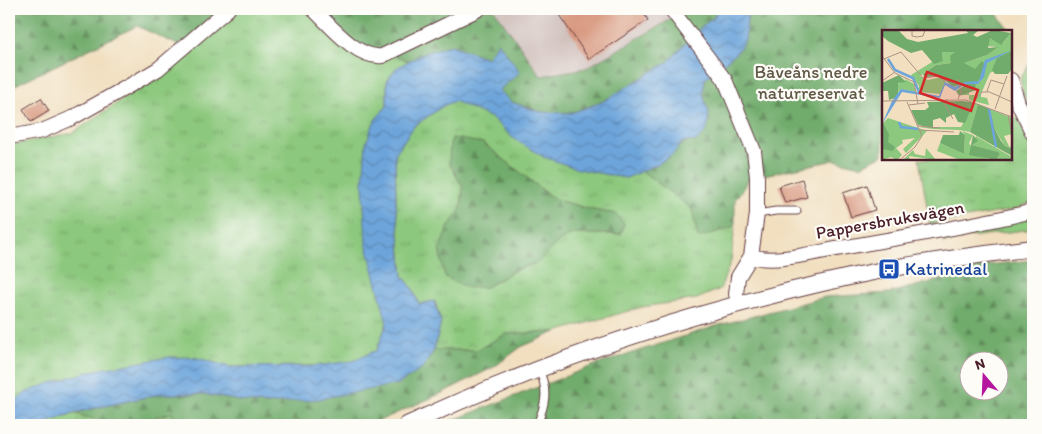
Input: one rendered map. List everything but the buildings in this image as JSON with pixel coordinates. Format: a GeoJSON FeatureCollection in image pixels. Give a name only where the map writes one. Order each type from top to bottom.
{"type":"FeatureCollection","features":[{"type":"Feature","properties":{"kind":"street"},"geometry":{"type":"LineString","coordinates":[[9,137],[42,131],[72,118],[158,69],[228,9]]}},
{"type":"Feature","properties":{"kind":"street"},"geometry":{"type":"LineString","coordinates":[[313,9],[359,51],[374,57],[382,56],[479,9]]}},
{"type":"Feature","properties":{"kind":"street"},"geometry":{"type":"LineString","coordinates":[[675,14],[725,80],[754,151],[757,177],[757,214],[751,256],[738,277],[736,294],[739,304]]}},
{"type":"Feature","properties":{"kind":"street"},"geometry":{"type":"LineString","coordinates":[[1012,83],[1018,103],[1033,134]]}},
{"type":"Feature","properties":{"kind":"street","name":"Pappersbruksvägen"},"geometry":{"type":"LineString","coordinates":[[751,256],[761,259],[800,255],[960,228],[1033,210]]}},
{"type":"Feature","properties":{"kind":"street"},"geometry":{"type":"LineString","coordinates":[[407,425],[539,370],[616,342],[739,304],[808,286],[889,269],[1033,248]]}},
{"type":"Feature","properties":{"kind":"lane"},"geometry":{"type":"LineString","coordinates":[[757,214],[776,211],[797,211]]}},
{"type":"Feature","properties":{"kind":"lane"},"geometry":{"type":"LineString","coordinates":[[537,425],[545,405],[543,380],[539,370]]}},
{"type":"Feature","properties":{"kind":"shaded area"},"geometry":{"type":"Polygon","coordinates":[[[493,9],[689,9],[586,68],[541,76],[493,9]]]}},
{"type":"Feature","properties":{"kind":"green space"},"geometry":{"type":"Polygon","coordinates":[[[9,9],[218,9],[182,47],[137,26],[9,88],[9,9]]]}},
{"type":"Feature","properties":{"kind":"green space"},"geometry":{"type":"Polygon","coordinates":[[[218,9],[320,9],[382,50],[409,61],[396,68],[387,81],[387,106],[375,120],[380,291],[387,323],[377,350],[353,361],[315,366],[230,367],[197,358],[170,357],[27,392],[9,406],[9,145],[73,133],[157,76],[218,9]]]}},
{"type":"Feature","properties":{"kind":"green space"},"geometry":{"type":"Polygon","coordinates":[[[320,9],[494,9],[541,76],[586,68],[689,9],[716,9],[715,16],[698,30],[668,62],[602,102],[571,113],[540,112],[511,102],[498,90],[520,72],[498,43],[487,58],[451,45],[424,53],[409,61],[382,50],[356,44],[320,9]]]}},
{"type":"Feature","properties":{"kind":"green space","name":"Bäveåns nedre naturreservat"},"geometry":{"type":"Polygon","coordinates":[[[748,9],[996,9],[996,13],[1009,29],[882,30],[882,155],[860,166],[835,160],[750,178],[735,200],[735,226],[698,238],[692,209],[642,171],[664,159],[683,142],[697,141],[709,113],[703,94],[705,79],[737,52],[745,40],[748,9]]]}},
{"type":"Feature","properties":{"kind":"green space"},"geometry":{"type":"Polygon","coordinates":[[[1033,58],[1033,114],[1023,93],[1020,79],[1033,58]]]}},
{"type":"Feature","properties":{"kind":"green space"},"geometry":{"type":"Polygon","coordinates":[[[454,101],[492,118],[513,138],[609,175],[626,178],[642,171],[692,209],[698,237],[735,226],[731,261],[720,289],[697,299],[642,307],[556,332],[506,334],[477,350],[434,350],[441,322],[435,301],[419,304],[412,288],[403,276],[396,203],[395,154],[414,126],[443,106],[454,101]],[[483,143],[449,163],[463,187],[461,209],[449,226],[486,287],[515,270],[537,263],[558,242],[572,234],[621,234],[615,214],[554,199],[483,143]]]}},
{"type":"Feature","properties":{"kind":"green space"},"geometry":{"type":"Polygon","coordinates":[[[1019,118],[1033,145],[1033,201],[1014,210],[930,224],[919,160],[1012,160],[1012,121],[1019,118]]]}},
{"type":"Feature","properties":{"kind":"green space"},"geometry":{"type":"Polygon","coordinates":[[[452,138],[483,143],[554,199],[593,210],[616,214],[624,224],[621,234],[572,234],[558,242],[537,263],[515,270],[486,287],[468,288],[445,277],[439,250],[449,226],[461,209],[463,187],[449,163],[452,138]]]}},
{"type":"Feature","properties":{"kind":"green space"},"geometry":{"type":"Polygon","coordinates":[[[1033,213],[1033,229],[970,237],[943,243],[953,233],[1007,224],[1033,213]]]}},
{"type":"Feature","properties":{"kind":"green space"},"geometry":{"type":"Polygon","coordinates":[[[1033,260],[1033,425],[440,425],[595,365],[716,326],[825,297],[889,293],[939,280],[979,266],[1033,260]]]}},
{"type":"Feature","properties":{"kind":"green space"},"geometry":{"type":"Polygon","coordinates":[[[556,332],[521,347],[494,367],[440,394],[370,425],[177,425],[172,413],[137,422],[104,422],[73,413],[160,394],[203,394],[268,404],[422,369],[434,350],[477,350],[506,334],[556,332]]]}},
{"type":"Feature","properties":{"kind":"green space"},"geometry":{"type":"Polygon","coordinates":[[[172,412],[177,425],[41,425],[73,413],[104,422],[137,422],[172,412]]]}},
{"type":"Feature","properties":{"kind":"water"},"geometry":{"type":"Polygon","coordinates":[[[716,9],[748,9],[745,40],[737,52],[705,79],[703,94],[709,113],[707,130],[697,141],[683,142],[673,154],[658,164],[626,178],[578,169],[544,157],[513,138],[492,118],[454,101],[443,106],[414,126],[395,154],[396,203],[403,276],[412,288],[419,304],[434,301],[441,322],[434,350],[422,369],[399,384],[318,399],[268,404],[203,394],[160,394],[73,413],[41,425],[9,425],[9,406],[27,392],[95,370],[170,357],[197,358],[230,367],[315,366],[353,361],[377,350],[387,323],[366,242],[363,185],[366,143],[375,120],[387,106],[387,81],[396,68],[424,53],[451,45],[487,58],[498,42],[520,72],[499,90],[511,102],[540,112],[571,113],[602,102],[668,62],[698,30],[715,16],[716,9]]]}},
{"type":"Feature","properties":{"kind":"place","name":"Katrinedal"},"geometry":{"type":"Point","coordinates":[889,269]}}]}
